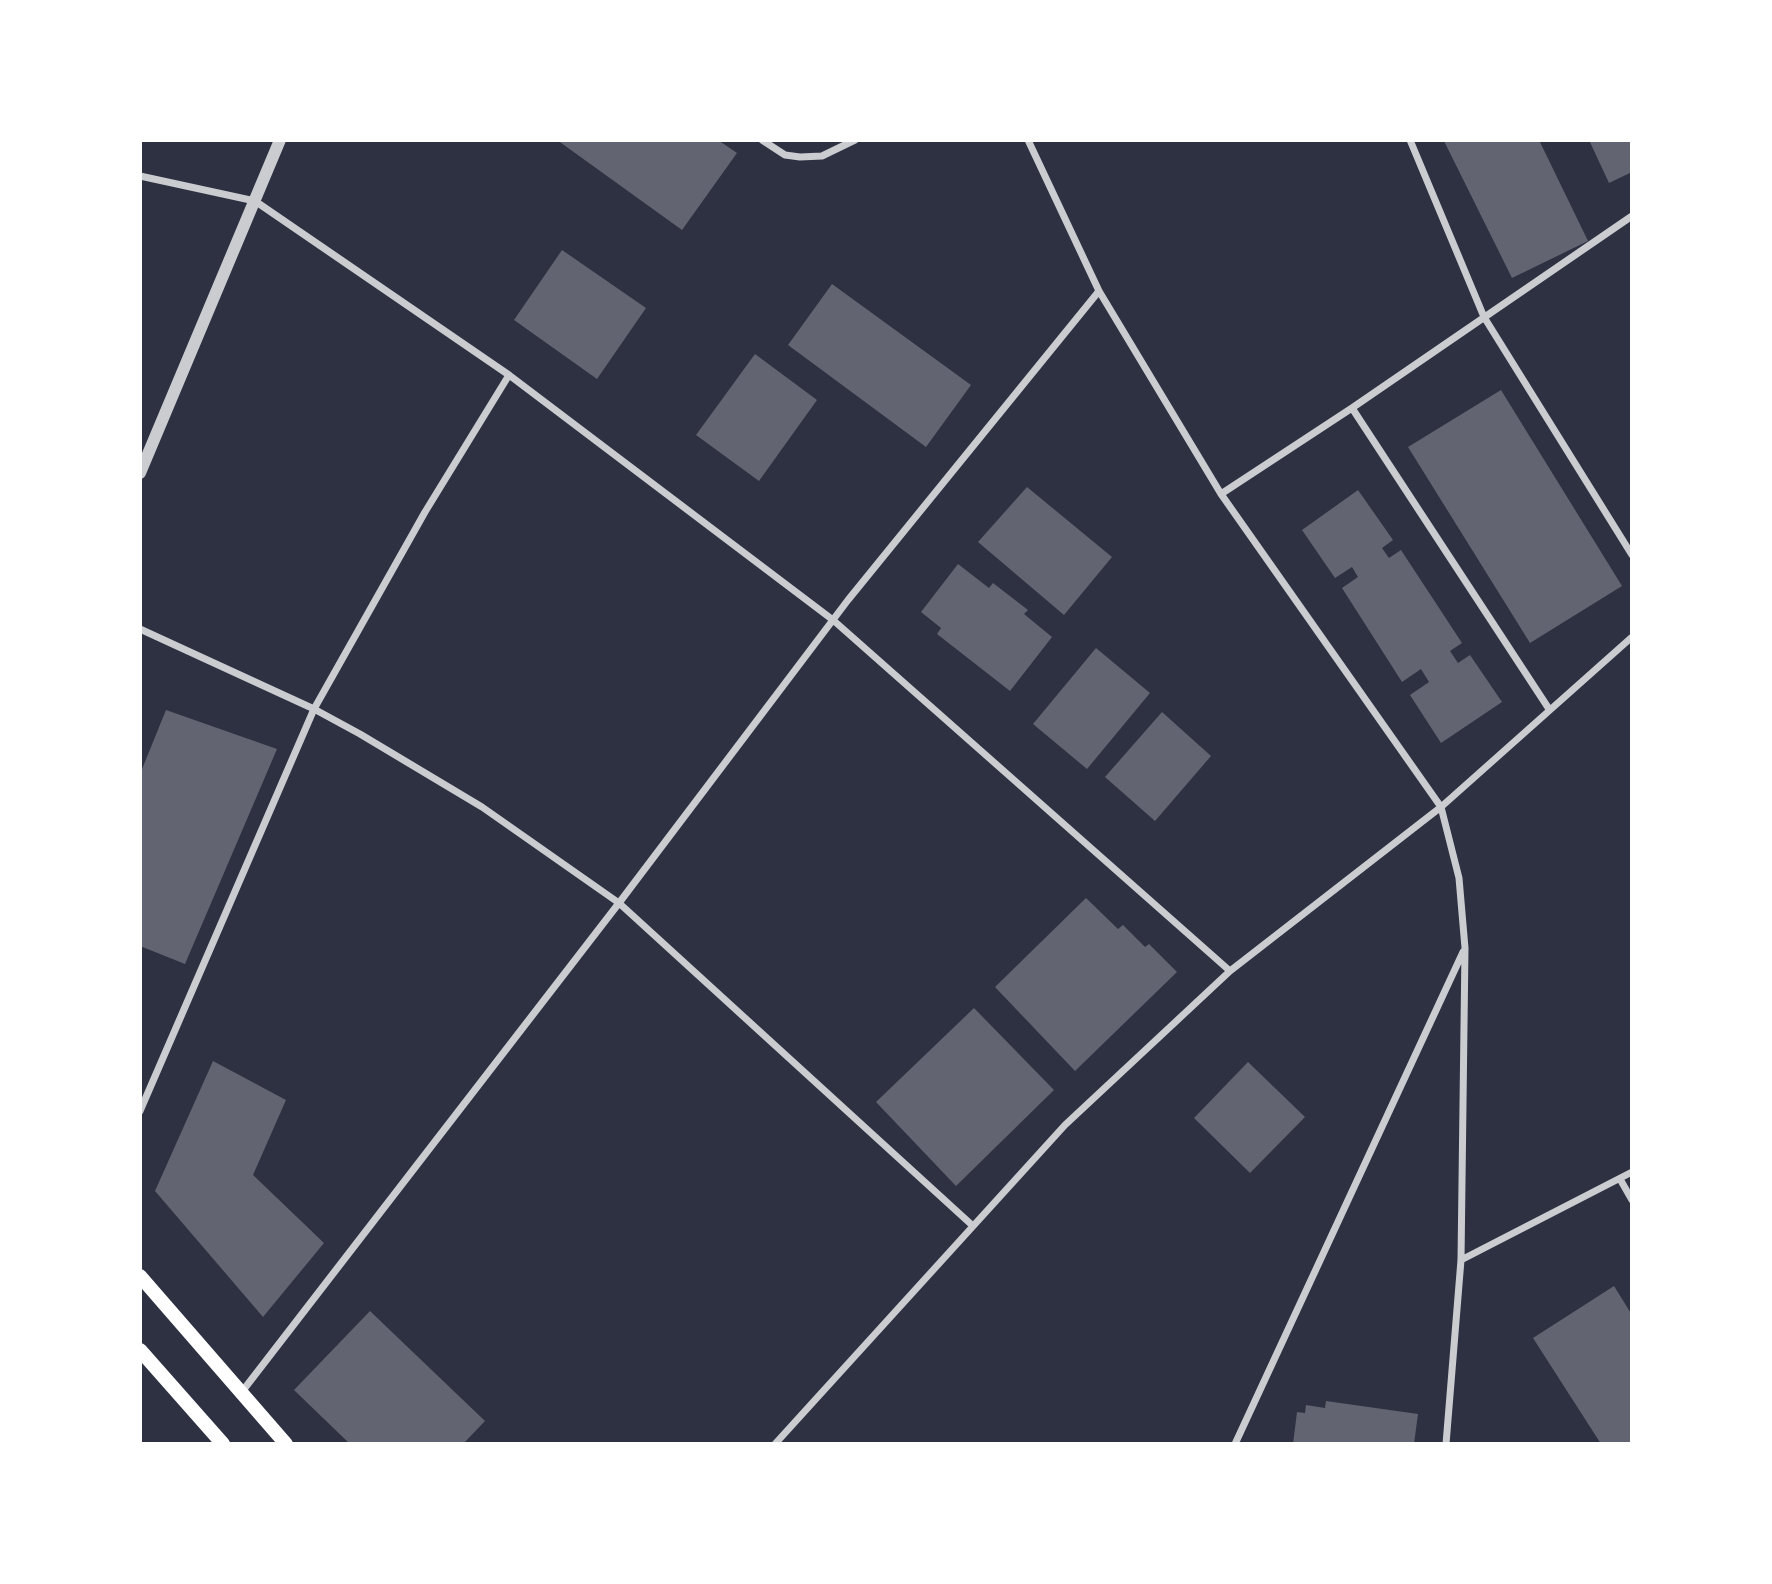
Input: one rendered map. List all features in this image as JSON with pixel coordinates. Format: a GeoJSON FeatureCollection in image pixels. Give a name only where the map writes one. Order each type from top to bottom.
{"type":"FeatureCollection","features":[{"type":"Feature","properties":{"kind":"main road"},"geometry":{"type":"LineString","coordinates":[[140,1276],[286,1444]]}},
{"type":"Feature","properties":{"kind":"main road"},"geometry":{"type":"LineString","coordinates":[[140,1350],[223,1444]]}},
{"type":"Feature","properties":{"kind":"street"},"geometry":{"type":"LineString","coordinates":[[140,473],[280,140]]}},
{"type":"Feature","properties":{"kind":"street"},"geometry":{"type":"LineString","coordinates":[[762,140],[785,155],[800,157],[822,156],[855,140]]}},
{"type":"Feature","properties":{"kind":"street"},"geometry":{"type":"LineString","coordinates":[[1028,140],[1099,291],[1221,494],[1440,807],[1459,878],[1465,948],[1461,1260],[1446,1444]]}},
{"type":"Feature","properties":{"kind":"street"},"geometry":{"type":"LineString","coordinates":[[1410,140],[1484,317],[1632,555]]}},
{"type":"Feature","properties":{"kind":"street"},"geometry":{"type":"LineString","coordinates":[[140,176],[256,201],[509,375],[833,620],[1230,971]]}},
{"type":"Feature","properties":{"kind":"street"},"geometry":{"type":"LineString","coordinates":[[1221,494],[1352,408],[1632,216]]}},
{"type":"Feature","properties":{"kind":"street"},"geometry":{"type":"LineString","coordinates":[[240,1393],[619,903],[833,620],[1099,291]]}},
{"type":"Feature","properties":{"kind":"street"},"geometry":{"type":"LineString","coordinates":[[140,1111],[314,709],[425,512],[509,375]]}},
{"type":"Feature","properties":{"kind":"street"},"geometry":{"type":"LineString","coordinates":[[1352,408],[1549,709]]}},
{"type":"Feature","properties":{"kind":"street"},"geometry":{"type":"LineString","coordinates":[[140,629],[314,709],[360,734],[482,807],[619,903],[973,1226]]}},
{"type":"Feature","properties":{"kind":"street"},"geometry":{"type":"LineString","coordinates":[[775,1444],[1065,1125],[1230,971],[1440,807],[1632,637]]}},
{"type":"Feature","properties":{"kind":"street"},"geometry":{"type":"LineString","coordinates":[[1235,1444],[1465,948]]}},
{"type":"Feature","properties":{"kind":"street"},"geometry":{"type":"LineString","coordinates":[[1461,1260],[1632,1172]]}},
{"type":"Feature","properties":{"kind":"street"},"geometry":{"type":"LineString","coordinates":[[1620,1179],[1632,1200]]}},
{"type":"Feature","properties":{"kind":"building"},"geometry":{"type":"Polygon","coordinates":[[[557,140],[718,140],[737,153],[682,230],[557,140]]]}},
{"type":"Feature","properties":{"kind":"building"},"geometry":{"type":"Polygon","coordinates":[[[1539,140],[1588,241],[1512,278],[1444,141],[1539,140]]]}},
{"type":"Feature","properties":{"kind":"building"},"geometry":{"type":"Polygon","coordinates":[[[1589,140],[1632,140],[1632,172],[1609,183],[1589,140]]]}},
{"type":"Feature","properties":{"kind":"building"},"geometry":{"type":"Polygon","coordinates":[[[562,250],[646,308],[597,379],[514,320],[562,250]]]}},
{"type":"Feature","properties":{"kind":"building"},"geometry":{"type":"Polygon","coordinates":[[[832,284],[971,385],[926,447],[788,345],[832,284]]]}},
{"type":"Feature","properties":{"kind":"building"},"geometry":{"type":"Polygon","coordinates":[[[755,354],[817,400],[759,481],[696,435],[755,354]]]}},
{"type":"Feature","properties":{"kind":"building"},"geometry":{"type":"Polygon","coordinates":[[[1501,390],[1622,586],[1530,643],[1408,447],[1501,390]]]}},
{"type":"Feature","properties":{"kind":"building"},"geometry":{"type":"Polygon","coordinates":[[[1027,487],[1112,557],[1064,615],[978,542],[1027,487]]]}},
{"type":"Feature","properties":{"kind":"building"},"geometry":{"type":"Polygon","coordinates":[[[1358,490],[1393,540],[1382,548],[1389,558],[1401,550],[1462,643],[1450,651],[1458,663],[1470,655],[1502,702],[1441,743],[1410,695],[1429,682],[1421,669],[1402,682],[1342,588],[1358,577],[1352,567],[1335,578],[1302,530],[1358,490]]]}},
{"type":"Feature","properties":{"kind":"building"},"geometry":{"type":"Polygon","coordinates":[[[958,564],[989,588],[993,583],[1028,610],[1024,614],[1052,637],[1010,691],[937,634],[941,628],[921,612],[958,564]]]}},
{"type":"Feature","properties":{"kind":"building"},"geometry":{"type":"Polygon","coordinates":[[[1096,648],[1150,693],[1087,769],[1033,724],[1096,648]]]}},
{"type":"Feature","properties":{"kind":"building"},"geometry":{"type":"Polygon","coordinates":[[[166,710],[277,749],[185,964],[140,946],[140,774],[166,710]]]}},
{"type":"Feature","properties":{"kind":"building"},"geometry":{"type":"Polygon","coordinates":[[[1162,712],[1211,756],[1155,821],[1105,777],[1162,712]]]}},
{"type":"Feature","properties":{"kind":"building"},"geometry":{"type":"Polygon","coordinates":[[[1086,898],[1118,929],[1123,925],[1145,947],[1149,944],[1177,972],[1075,1071],[995,987],[1086,898]]]}},
{"type":"Feature","properties":{"kind":"building"},"geometry":{"type":"Polygon","coordinates":[[[974,1008],[1054,1090],[956,1186],[876,1102],[974,1008]]]}},
{"type":"Feature","properties":{"kind":"building"},"geometry":{"type":"Polygon","coordinates":[[[213,1061],[286,1100],[253,1175],[324,1243],[263,1317],[155,1191],[213,1061]]]}},
{"type":"Feature","properties":{"kind":"building"},"geometry":{"type":"Polygon","coordinates":[[[1248,1062],[1305,1117],[1250,1173],[1194,1118],[1248,1062]]]}},
{"type":"Feature","properties":{"kind":"building"},"geometry":{"type":"Polygon","coordinates":[[[1614,1286],[1632,1315],[1632,1444],[1601,1444],[1533,1338],[1614,1286]]]}},
{"type":"Feature","properties":{"kind":"building"},"geometry":{"type":"Polygon","coordinates":[[[370,1311],[485,1421],[463,1444],[350,1444],[294,1390],[370,1311]]]}},
{"type":"Feature","properties":{"kind":"building"},"geometry":{"type":"Polygon","coordinates":[[[1326,1401],[1418,1414],[1414,1444],[1293,1444],[1297,1412],[1305,1413],[1306,1405],[1325,1408],[1326,1401]]]}}]}
